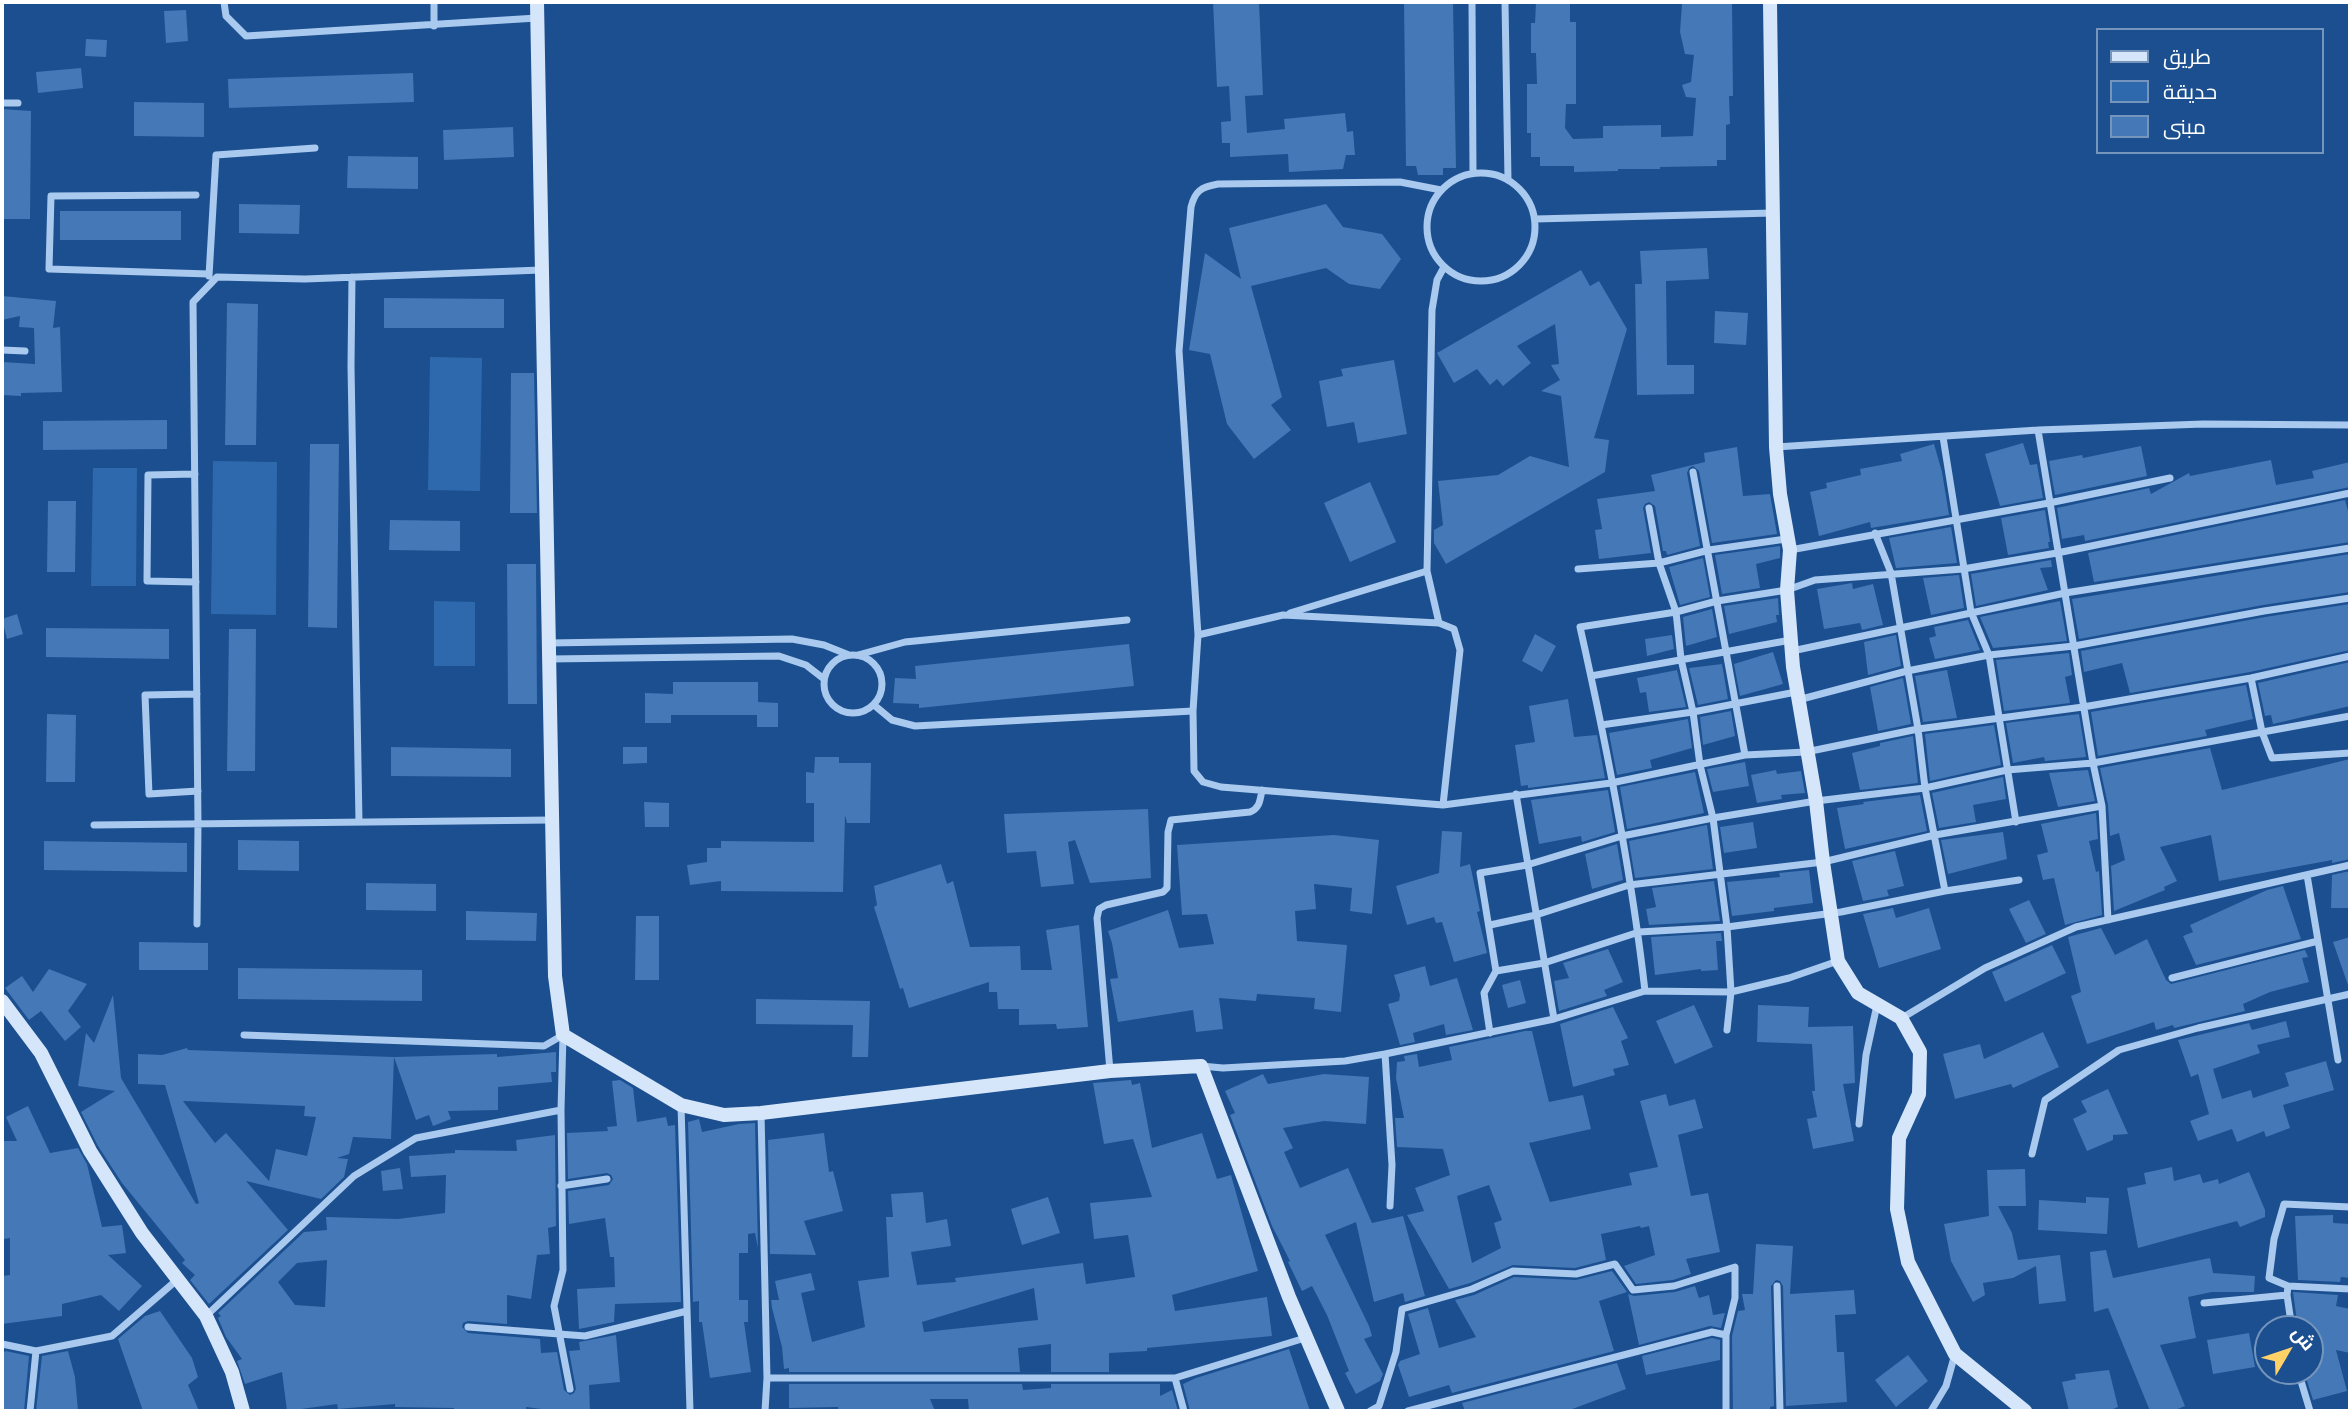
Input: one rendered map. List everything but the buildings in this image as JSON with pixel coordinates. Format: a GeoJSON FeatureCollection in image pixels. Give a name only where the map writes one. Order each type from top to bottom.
{"type":"FeatureCollection","features":[{"type":"Feature","properties":{"kind":"street"},"geometry":{"type":"LineString","coordinates":[[224,2],[226,16],[246,36],[537,18]]}},
{"type":"Feature","properties":{"kind":"street"},"geometry":{"type":"LineString","coordinates":[[434,2],[434,26]]}},
{"type":"Feature","properties":{"kind":"street"},"geometry":{"type":"LineString","coordinates":[[537,2],[555,976],[563,1035],[561,1186],[564,1270],[554,1306],[570,1389]]}},
{"type":"Feature","properties":{"kind":"street"},"geometry":{"type":"LineString","coordinates":[[1472,2],[1473,173]]}},
{"type":"Feature","properties":{"kind":"street"},"geometry":{"type":"LineString","coordinates":[[1505,2],[1508,180]]}},
{"type":"Feature","properties":{"kind":"street"},"geometry":{"type":"LineString","coordinates":[[1770,2],[1776,447],[1788,545],[1787,590],[1797,696],[1816,801],[1838,961],[1858,993],[1901,1018],[1920,1052],[1919,1094],[1899,1138],[1897,1209],[1908,1262],[1955,1354],[2025,1411]]}},
{"type":"Feature","properties":{"kind":"street"},"geometry":{"type":"LineString","coordinates":[[2,103],[18,103]]}},
{"type":"Feature","properties":{"kind":"street"},"geometry":{"type":"LineString","coordinates":[[208,286],[216,155],[315,148]]}},
{"type":"Feature","properties":{"kind":"street"},"geometry":{"type":"LineString","coordinates":[[1473,173],[1497,175],[1508,180],[1526,197],[1535,219],[1535,232],[1528,254],[1511,273],[1489,281],[1465,279],[1444,267],[1430,247],[1426,223],[1429,211],[1441,190],[1461,176],[1473,173]]}},
{"type":"Feature","properties":{"kind":"street"},"geometry":{"type":"LineString","coordinates":[[1441,190],[1400,182],[1218,184],[1204,186],[1194,194],[1179,351],[1198,635],[1193,711],[1194,771],[1199,778],[1222,787],[1443,805],[1611,783],[1745,755],[1806,752],[1918,729],[2083,707],[2251,678],[2350,656]]}},
{"type":"Feature","properties":{"kind":"street"},"geometry":{"type":"LineString","coordinates":[[196,195],[51,196],[49,269],[209,274]]}},
{"type":"Feature","properties":{"kind":"street"},"geometry":{"type":"LineString","coordinates":[[1535,219],[1773,213]]}},
{"type":"Feature","properties":{"kind":"street"},"geometry":{"type":"LineString","coordinates":[[1439,623],[1427,571],[1432,310],[1437,280],[1444,267]]}},
{"type":"Feature","properties":{"kind":"street"},"geometry":{"type":"LineString","coordinates":[[197,924],[193,302],[217,277],[305,279],[541,270]]}},
{"type":"Feature","properties":{"kind":"street"},"geometry":{"type":"LineString","coordinates":[[352,277],[351,366],[359,822]]}},
{"type":"Feature","properties":{"kind":"street"},"geometry":{"type":"LineString","coordinates":[[2,350],[25,351]]}},
{"type":"Feature","properties":{"kind":"street"},"geometry":{"type":"LineString","coordinates":[[1776,447],[2038,430],[2203,424],[2350,425]]}},
{"type":"Feature","properties":{"kind":"street"},"geometry":{"type":"LineString","coordinates":[[2038,430],[2083,707],[2102,806],[2108,920]]}},
{"type":"Feature","properties":{"kind":"street"},"geometry":{"type":"LineString","coordinates":[[1943,437],[1971,612],[1989,655],[2016,822]]}},
{"type":"Feature","properties":{"kind":"street"},"geometry":{"type":"LineString","coordinates":[[1693,472],[1745,755]]}},
{"type":"Feature","properties":{"kind":"street"},"geometry":{"type":"LineString","coordinates":[[195,474],[148,475],[147,581],[196,582]]}},
{"type":"Feature","properties":{"kind":"street"},"geometry":{"type":"LineString","coordinates":[[1578,569],[1659,563],[1709,550],[1788,545],[1875,533],[2049,503],[2170,478]]}},
{"type":"Feature","properties":{"kind":"street"},"geometry":{"type":"LineString","coordinates":[[1646,990],[1622,836],[1580,627],[1676,612],[1717,601],[1787,590],[1815,580],[1963,569],[2057,553],[2350,493]]}},
{"type":"Feature","properties":{"kind":"street"},"geometry":{"type":"LineString","coordinates":[[1649,508],[1659,563],[1676,612],[1681,659],[1693,712],[1700,765],[1713,818],[1727,927],[1731,992],[1727,1030]]}},
{"type":"Feature","properties":{"kind":"street"},"geometry":{"type":"LineString","coordinates":[[1875,533],[1891,573],[1918,729],[1925,788],[1945,891]]}},
{"type":"Feature","properties":{"kind":"street"},"geometry":{"type":"LineString","coordinates":[[1591,676],[1681,659],[1791,646],[1899,629],[2065,593],[2350,548]]}},
{"type":"Feature","properties":{"kind":"street"},"geometry":{"type":"LineString","coordinates":[[1198,635],[1283,615],[1427,571]]}},
{"type":"Feature","properties":{"kind":"street"},"geometry":{"type":"LineString","coordinates":[[1601,725],[1797,696],[1989,655],[2074,646],[2350,598]]}},
{"type":"Feature","properties":{"kind":"street"},"geometry":{"type":"LineString","coordinates":[[1283,615],[1439,623],[1454,629],[1460,650],[1443,805]]}},
{"type":"Feature","properties":{"kind":"street"},"geometry":{"type":"LineString","coordinates":[[858,655],[905,642],[1127,621]]}},
{"type":"Feature","properties":{"kind":"street"},"geometry":{"type":"LineString","coordinates":[[549,643],[792,639],[824,645],[858,655],[874,663],[880,671],[882,689],[874,705],[858,713],[840,710],[827,697],[824,679],[833,663],[849,654]]}},
{"type":"Feature","properties":{"kind":"street"},"geometry":{"type":"LineString","coordinates":[[549,659],[779,656],[806,665],[824,679]]}},
{"type":"Feature","properties":{"kind":"street"},"geometry":{"type":"LineString","coordinates":[[2251,678],[2262,732],[2272,758],[2350,753]]}},
{"type":"Feature","properties":{"kind":"street"},"geometry":{"type":"LineString","coordinates":[[197,694],[145,695],[149,794],[198,791]]}},
{"type":"Feature","properties":{"kind":"street"},"geometry":{"type":"LineString","coordinates":[[874,705],[892,720],[915,726],[1193,711]]}},
{"type":"Feature","properties":{"kind":"street"},"geometry":{"type":"LineString","coordinates":[[1490,1033],[1484,993],[1496,971],[1480,873],[1527,864],[1622,836],[1713,818],[1816,801],[1925,788],[2007,770],[2093,763],[2350,716]]}},
{"type":"Feature","properties":{"kind":"street"},"geometry":{"type":"LineString","coordinates":[[1110,1071],[1097,918],[1099,909],[1163,892],[1167,888],[1168,832],[1171,820],[1250,812],[1256,810],[1262,790]]}},
{"type":"Feature","properties":{"kind":"street"},"geometry":{"type":"LineString","coordinates":[[1516,794],[1554,1019]]}},
{"type":"Feature","properties":{"kind":"street"},"geometry":{"type":"LineString","coordinates":[[1490,925],[1536,915],[1629,885],[1823,862],[1935,835],[2102,806]]}},
{"type":"Feature","properties":{"kind":"street"},"geometry":{"type":"LineString","coordinates":[[94,825],[552,820]]}},
{"type":"Feature","properties":{"kind":"street"},"geometry":{"type":"LineString","coordinates":[[1901,1018],[1985,968],[2076,928],[2350,865]]}},
{"type":"Feature","properties":{"kind":"street"},"geometry":{"type":"LineString","coordinates":[[2307,875],[2338,1060]]}},
{"type":"Feature","properties":{"kind":"street"},"geometry":{"type":"LineString","coordinates":[[1496,971],[1544,963],[1639,932],[1727,927],[1832,914],[1945,891],[2019,880]]}},
{"type":"Feature","properties":{"kind":"street"},"geometry":{"type":"LineString","coordinates":[[2172,978],[2318,941]]}},
{"type":"Feature","properties":{"kind":"street"},"geometry":{"type":"LineString","coordinates":[[563,1035],[681,1105],[724,1115],[761,1113],[1110,1071],[1345,1061],[1554,1019],[1646,990],[1731,992],[1789,978],[1838,961]]}},
{"type":"Feature","properties":{"kind":"street"},"geometry":{"type":"LineString","coordinates":[[2032,1154],[2045,1100],[2119,1050],[2198,1028],[2350,993]]}},
{"type":"Feature","properties":{"kind":"street"},"geometry":{"type":"LineString","coordinates":[[2,1001],[41,1052],[90,1151],[142,1233],[206,1315],[232,1372],[243,1411]]}},
{"type":"Feature","properties":{"kind":"street"},"geometry":{"type":"LineString","coordinates":[[1859,1124],[1866,1055],[1878,1004]]}},
{"type":"Feature","properties":{"kind":"street"},"geometry":{"type":"LineString","coordinates":[[244,1035],[544,1046],[563,1035]]}},
{"type":"Feature","properties":{"kind":"street"},"geometry":{"type":"LineString","coordinates":[[1385,1054],[1392,1165],[1390,1206]]}},
{"type":"Feature","properties":{"kind":"street"},"geometry":{"type":"LineString","coordinates":[[1201,1066],[1305,1338],[1338,1411]]}},
{"type":"Feature","properties":{"kind":"street"},"geometry":{"type":"LineString","coordinates":[[681,1105],[690,1411]]}},
{"type":"Feature","properties":{"kind":"street"},"geometry":{"type":"LineString","coordinates":[[206,1315],[354,1176],[416,1138],[561,1110]]}},
{"type":"Feature","properties":{"kind":"street"},"geometry":{"type":"LineString","coordinates":[[761,1113],[767,1378],[765,1411]]}},
{"type":"Feature","properties":{"kind":"street"},"geometry":{"type":"LineString","coordinates":[[561,1186],[607,1179]]}},
{"type":"Feature","properties":{"kind":"street"},"geometry":{"type":"LineString","coordinates":[[2288,1290],[2269,1278],[2274,1239],[2284,1204],[2350,1207]]}},
{"type":"Feature","properties":{"kind":"street"},"geometry":{"type":"LineString","coordinates":[[1370,1411],[1379,1406],[1393,1363],[1402,1310],[1472,1289],[1513,1271],[1576,1273],[1615,1264],[1633,1290],[1674,1286],[1734,1267],[1735,1298],[1726,1335],[1726,1411]]}},
{"type":"Feature","properties":{"kind":"street"},"geometry":{"type":"LineString","coordinates":[[2,1344],[36,1351],[112,1336],[178,1278]]}},
{"type":"Feature","properties":{"kind":"street"},"geometry":{"type":"LineString","coordinates":[[1777,1286],[1780,1411]]}},
{"type":"Feature","properties":{"kind":"street"},"geometry":{"type":"LineString","coordinates":[[2204,1303],[2288,1290],[2350,1289]]}},
{"type":"Feature","properties":{"kind":"street"},"geometry":{"type":"LineString","coordinates":[[2288,1290],[2291,1315]]}},
{"type":"Feature","properties":{"kind":"street"},"geometry":{"type":"LineString","coordinates":[[468,1327],[585,1336],[687,1311]]}},
{"type":"Feature","properties":{"kind":"street"},"geometry":{"type":"LineString","coordinates":[[1408,1411],[1712,1332],[1726,1335]]}},
{"type":"Feature","properties":{"kind":"street"},"geometry":{"type":"LineString","coordinates":[[767,1378],[1175,1378],[1305,1338]]}},
{"type":"Feature","properties":{"kind":"street"},"geometry":{"type":"LineString","coordinates":[[30,1411],[36,1351]]}},
{"type":"Feature","properties":{"kind":"street"},"geometry":{"type":"LineString","coordinates":[[1931,1411],[1946,1386],[1955,1354]]}},
{"type":"Feature","properties":{"kind":"street"},"geometry":{"type":"LineString","coordinates":[[1175,1378],[1184,1411]]}},
{"type":"Feature","properties":{"kind":"street"},"geometry":{"type":"LineString","coordinates":[[2302,1385],[2310,1411]]}},
{"type":"Feature","properties":{"kind":"green space"},"geometry":{"type":"Polygon","coordinates":[[[430,357],[482,358],[480,491],[428,490],[430,357]]]}},
{"type":"Feature","properties":{"kind":"green space"},"geometry":{"type":"Polygon","coordinates":[[[213,461],[277,462],[276,615],[211,614],[213,461]]]}},
{"type":"Feature","properties":{"kind":"green space"},"geometry":{"type":"Polygon","coordinates":[[[93,468],[137,468],[136,586],[91,586],[93,468]]]}},
{"type":"Feature","properties":{"kind":"green space"},"geometry":{"type":"Polygon","coordinates":[[[434,601],[475,602],[475,666],[434,666],[434,601]]]}}]}
